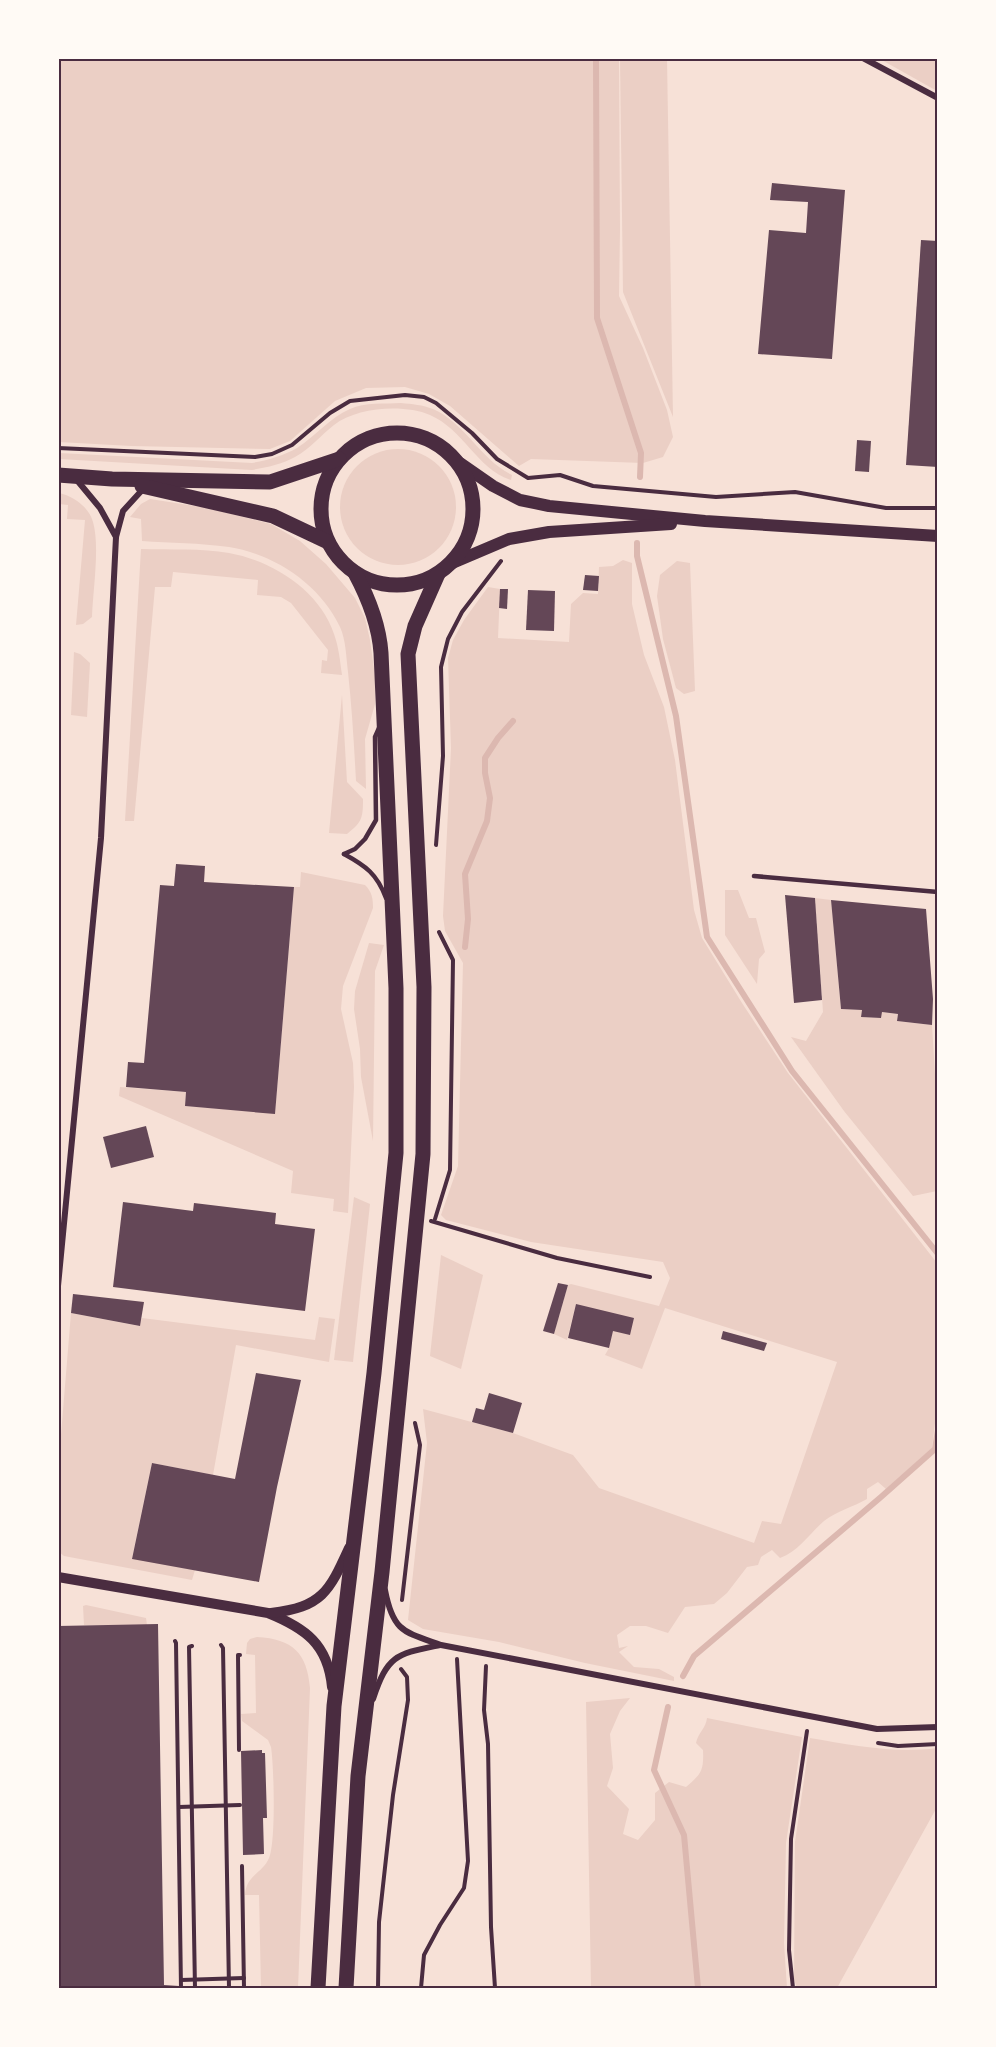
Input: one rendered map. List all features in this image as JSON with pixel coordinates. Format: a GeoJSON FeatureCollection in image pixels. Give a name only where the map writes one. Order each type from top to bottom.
{"type":"FeatureCollection","features":[{"type":"Feature","properties":{"kind":"main road"},"geometry":{"type":"LineString","coordinates":[[705,521],[549,532],[509,539],[418,583],[396,586],[375,582],[355,573],[339,560],[328,542],[321,521],[321,499],[327,478],[339,459],[359,442],[383,434],[409,434],[433,442],[493,486],[520,500],[549,506],[705,521],[938,536]]}},
{"type":"Feature","properties":{"kind":"main road"},"geometry":{"type":"LineString","coordinates":[[66,476],[270,482],[339,459]]}},
{"type":"Feature","properties":{"kind":"main road"},"geometry":{"type":"LineString","coordinates":[[346,1989],[358,1776],[382,1572],[423,1154],[424,987],[408,654],[415,626],[444,569],[462,550],[470,533],[473,514],[472,491],[468,476],[457,461]]}},
{"type":"Feature","properties":{"kind":"main road"},"geometry":{"type":"LineString","coordinates":[[112,479],[273,516],[328,542]]}},
{"type":"Feature","properties":{"kind":"main road"},"geometry":{"type":"LineString","coordinates":[[318,1989],[334,1706],[374,1373],[396,1153],[396,988],[380,634],[355,573]]}},
{"type":"Feature","properties":{"kind":"street"},"geometry":{"type":"LineString","coordinates":[[863,58],[938,98]]}},
{"type":"Feature","properties":{"kind":"street"},"geometry":{"type":"LineString","coordinates":[[66,476],[87,490],[100,507],[116,537]]}},
{"type":"Feature","properties":{"kind":"street"},"geometry":{"type":"LineString","coordinates":[[58,1286],[100,838],[116,537],[123,511],[145,487]]}},
{"type":"Feature","properties":{"kind":"street"},"geometry":{"type":"LineString","coordinates":[[268,1613],[293,1610],[309,1605],[325,1592],[353,1539]]}},
{"type":"Feature","properties":{"kind":"street"},"geometry":{"type":"LineString","coordinates":[[382,1572],[388,1608],[397,1625],[406,1633],[441,1645],[877,1729],[938,1727]]}},
{"type":"Feature","properties":{"kind":"street"},"geometry":{"type":"LineString","coordinates":[[58,1577],[268,1613],[293,1623],[310,1636],[324,1654],[332,1681],[334,1706]]}},
{"type":"Feature","properties":{"kind":"street"},"geometry":{"type":"LineString","coordinates":[[364,1727],[381,1675],[393,1659],[404,1652],[441,1645]]}},
{"type":"Feature","properties":{"kind":"lane"},"geometry":{"type":"LineString","coordinates":[[383,718],[375,738],[376,820],[365,839],[355,849],[344,854],[375,876],[393,919]]}},
{"type":"Feature","properties":{"kind":"lane"},"geometry":{"type":"LineString","coordinates":[[754,876],[938,892]]}},
{"type":"Feature","properties":{"kind":"path"},"geometry":{"type":"LineString","coordinates":[[58,448],[255,457],[272,454],[292,445],[330,412],[350,401],[405,394],[424,397],[436,403],[472,433],[497,459],[528,478],[560,475],[593,486],[727,497],[795,492],[875,506],[938,508]]}},
{"type":"Feature","properties":{"kind":"path"},"geometry":{"type":"LineString","coordinates":[[417,1214],[434,1223],[557,1258],[650,1277]]}},
{"type":"Feature","properties":{"kind":"path"},"geometry":{"type":"LineString","coordinates":[[175,1641],[181,1989]]}},
{"type":"Feature","properties":{"kind":"path"},"geometry":{"type":"LineString","coordinates":[[192,1646],[189,1647],[195,1989]]}},
{"type":"Feature","properties":{"kind":"path"},"geometry":{"type":"LineString","coordinates":[[222,1646],[229,1989]]}},
{"type":"Feature","properties":{"kind":"path"},"geometry":{"type":"LineString","coordinates":[[421,1989],[424,1955],[464,1888],[468,1861],[456,1647]]}},
{"type":"Feature","properties":{"kind":"path"},"geometry":{"type":"LineString","coordinates":[[487,1654],[484,1710],[488,1744],[491,1928],[495,1989]]}},
{"type":"Feature","properties":{"kind":"path"},"geometry":{"type":"LineString","coordinates":[[239,1750],[238,1655],[240,1655]]}},
{"type":"Feature","properties":{"kind":"path"},"geometry":{"type":"LineString","coordinates":[[378,1989],[379,1922],[393,1795],[408,1701],[407,1677],[393,1659]]}},
{"type":"Feature","properties":{"kind":"path"},"geometry":{"type":"LineString","coordinates":[[793,1989],[789,1950],[791,1839],[807,1731]]}},
{"type":"Feature","properties":{"kind":"path"},"geometry":{"type":"LineString","coordinates":[[179,1807],[240,1805]]}},
{"type":"Feature","properties":{"kind":"path"},"geometry":{"type":"LineString","coordinates":[[242,1866],[244,1989]]}},
{"type":"Feature","properties":{"kind":"path"},"geometry":{"type":"LineString","coordinates":[[181,1980],[244,1978]]}},
{"type":"Feature","properties":{"kind":"shaded area"},"geometry":{"type":"Polygon","coordinates":[[[58,59],[619,59],[619,296],[643,348],[667,410],[673,437],[663,457],[643,463],[531,459],[519,466],[450,406],[429,394],[405,387],[366,388],[335,401],[290,441],[270,449],[59,442],[58,59]]]}},
{"type":"Feature","properties":{"kind":"shaded area"},"geometry":{"type":"Polygon","coordinates":[[[620,59],[667,59],[673,417],[623,292],[620,59]]]}},
{"type":"Feature","properties":{"kind":"shaded area"},"geometry":{"type":"Polygon","coordinates":[[[880,59],[937,59],[937,91],[880,59]]]}},
{"type":"Feature","properties":{"kind":"shaded area"},"geometry":{"type":"Polygon","coordinates":[[[401,403],[433,409],[444,415],[491,460],[512,475],[511,480],[499,475],[489,467],[442,421],[407,409],[381,409],[355,414],[334,425],[295,457],[279,464],[252,470],[59,459],[59,453],[252,463],[297,448],[336,417],[350,409],[369,404],[401,403]]]}},
{"type":"Feature","properties":{"kind":"shaded area"},"geometry":{"type":"Polygon","coordinates":[[[398,449],[420,454],[439,466],[451,485],[456,507],[451,529],[439,548],[420,560],[398,565],[376,560],[357,548],[345,529],[340,507],[345,485],[357,466],[376,454],[398,449]]]}},
{"type":"Feature","properties":{"kind":"shaded area"},"geometry":{"type":"Polygon","coordinates":[[[59,493],[70,497],[84,507],[91,517],[95,532],[96,555],[92,617],[83,624],[76,625],[85,520],[67,519],[68,505],[59,504],[59,493]]]}},
{"type":"Feature","properties":{"kind":"shaded area"},"geometry":{"type":"Polygon","coordinates":[[[150,499],[208,508],[271,524],[300,541],[326,564],[355,598],[365,618],[375,676],[375,704],[365,739],[366,789],[356,781],[346,649],[340,627],[321,597],[294,574],[263,556],[229,547],[142,541],[141,519],[130,517],[141,504],[150,499]]]}},
{"type":"Feature","properties":{"kind":"shaded area"},"geometry":{"type":"Polygon","coordinates":[[[141,549],[229,553],[262,563],[293,580],[318,604],[327,619],[337,644],[342,675],[321,673],[322,660],[327,661],[328,650],[291,603],[281,597],[257,595],[258,580],[173,572],[171,587],[155,587],[134,821],[125,821],[141,549]]]}},
{"type":"Feature","properties":{"kind":"shaded area"},"geometry":{"type":"Polygon","coordinates":[[[623,560],[632,563],[632,604],[644,655],[664,707],[675,760],[694,910],[702,938],[788,1073],[937,1263],[938,1398],[932,1448],[886,1489],[878,1482],[867,1489],[867,1499],[824,1521],[804,1542],[787,1555],[780,1558],[772,1550],[761,1557],[758,1565],[747,1567],[727,1593],[714,1604],[685,1607],[668,1633],[646,1626],[630,1626],[617,1635],[619,1648],[628,1646],[619,1652],[634,1667],[659,1669],[674,1677],[674,1681],[499,1642],[423,1629],[408,1620],[427,1443],[423,1409],[513,1433],[573,1455],[599,1488],[754,1543],[762,1521],[781,1524],[837,1362],[665,1308],[642,1369],[605,1355],[609,1348],[576,1304],[567,1340],[554,1334],[568,1285],[571,1284],[659,1306],[670,1278],[663,1262],[531,1242],[446,1220],[441,1215],[458,1166],[463,963],[445,931],[443,916],[451,748],[448,658],[453,640],[464,620],[488,587],[500,589],[498,638],[569,642],[571,604],[583,593],[598,594],[599,567],[613,566],[623,560]]]}},
{"type":"Feature","properties":{"kind":"shaded area"},"geometry":{"type":"Polygon","coordinates":[[[677,561],[690,563],[695,691],[684,694],[676,688],[663,639],[657,596],[660,575],[677,561]]]}},
{"type":"Feature","properties":{"kind":"shaded area"},"geometry":{"type":"Polygon","coordinates":[[[74,652],[90,663],[87,717],[71,715],[74,652]]]}},
{"type":"Feature","properties":{"kind":"shaded area"},"geometry":{"type":"Polygon","coordinates":[[[342,695],[347,782],[363,799],[361,819],[347,834],[329,833],[342,695]]]}},
{"type":"Feature","properties":{"kind":"shaded area"},"geometry":{"type":"Polygon","coordinates":[[[301,872],[365,885],[373,901],[373,908],[343,986],[341,1009],[353,1063],[354,1087],[348,1213],[333,1211],[334,1199],[291,1193],[293,1171],[119,1096],[120,1087],[186,1092],[185,1106],[275,1113],[294,887],[300,887],[301,872]]]}},
{"type":"Feature","properties":{"kind":"shaded area"},"geometry":{"type":"Polygon","coordinates":[[[725,890],[738,890],[749,918],[756,918],[765,952],[759,959],[757,984],[725,935],[725,890]]]}},
{"type":"Feature","properties":{"kind":"shaded area"},"geometry":{"type":"Polygon","coordinates":[[[815,898],[831,900],[841,1009],[862,1010],[861,1017],[880,1018],[882,1012],[898,1014],[897,1021],[932,1025],[935,1074],[938,1075],[937,1191],[913,1196],[844,1111],[791,1037],[806,1041],[823,1012],[815,898]]]}},
{"type":"Feature","properties":{"kind":"shaded area"},"geometry":{"type":"Polygon","coordinates":[[[369,943],[384,945],[375,971],[373,1141],[361,1077],[360,1049],[354,1009],[355,991],[369,943]]]}},
{"type":"Feature","properties":{"kind":"shaded area"},"geometry":{"type":"Polygon","coordinates":[[[354,1197],[370,1204],[353,1362],[334,1360],[354,1197]]]}},
{"type":"Feature","properties":{"kind":"shaded area"},"geometry":{"type":"Polygon","coordinates":[[[441,1255],[483,1275],[461,1369],[430,1356],[441,1255]]]}},
{"type":"Feature","properties":{"kind":"shaded area"},"geometry":{"type":"Polygon","coordinates":[[[71,1313],[139,1326],[142,1318],[315,1340],[319,1317],[335,1319],[329,1362],[236,1345],[213,1475],[152,1463],[132,1558],[195,1570],[192,1580],[64,1556],[59,1552],[59,1459],[71,1313]]]}},
{"type":"Feature","properties":{"kind":"shaded area"},"geometry":{"type":"Polygon","coordinates":[[[83,1606],[146,1618],[147,1625],[84,1625],[83,1606]]]}},
{"type":"Feature","properties":{"kind":"shaded area"},"geometry":{"type":"Polygon","coordinates":[[[257,1637],[280,1641],[296,1650],[306,1666],[310,1688],[298,1988],[261,1988],[259,1895],[245,1895],[251,1878],[269,1858],[274,1821],[271,1747],[268,1740],[242,1721],[241,1714],[256,1713],[255,1655],[246,1654],[247,1643],[250,1639],[257,1637]]]}},
{"type":"Feature","properties":{"kind":"shaded area"},"geometry":{"type":"Polygon","coordinates":[[[630,1698],[620,1711],[610,1734],[613,1768],[607,1786],[629,1809],[623,1834],[638,1840],[655,1820],[655,1793],[669,1782],[686,1787],[700,1771],[703,1763],[703,1750],[696,1743],[707,1718],[802,1737],[786,1843],[784,1943],[787,1988],[591,1988],[586,1702],[630,1698]]]}},
{"type":"Feature","properties":{"kind":"shaded area"},"geometry":{"type":"Polygon","coordinates":[[[810,1738],[889,1749],[937,1748],[937,1807],[837,1988],[797,1988],[794,1979],[795,1842],[810,1738]]]}},
{"type":"Feature","properties":{"kind":"building"},"geometry":{"type":"Polygon","coordinates":[[[772,183],[845,190],[832,359],[758,354],[769,230],[806,233],[808,202],[770,200],[772,183]]]}},
{"type":"Feature","properties":{"kind":"building"},"geometry":{"type":"Polygon","coordinates":[[[921,240],[938,241],[938,467],[906,465],[921,240]]]}},
{"type":"Feature","properties":{"kind":"building"},"geometry":{"type":"Polygon","coordinates":[[[857,440],[871,441],[869,472],[855,471],[857,440]]]}},
{"type":"Feature","properties":{"kind":"building"},"geometry":{"type":"Polygon","coordinates":[[[585,575],[599,576],[598,591],[583,590],[585,575]]]}},
{"type":"Feature","properties":{"kind":"building"},"geometry":{"type":"Polygon","coordinates":[[[500,589],[508,589],[507,609],[499,608],[500,589]]]}},
{"type":"Feature","properties":{"kind":"building"},"geometry":{"type":"Polygon","coordinates":[[[528,590],[555,591],[554,631],[526,630],[528,590]]]}},
{"type":"Feature","properties":{"kind":"building"},"geometry":{"type":"Polygon","coordinates":[[[176,864],[205,866],[204,882],[294,887],[275,1114],[185,1106],[186,1092],[126,1087],[128,1062],[144,1063],[160,885],[174,886],[176,864]]]}},
{"type":"Feature","properties":{"kind":"building"},"geometry":{"type":"Polygon","coordinates":[[[785,895],[815,898],[822,1000],[794,1003],[785,895]]]}},
{"type":"Feature","properties":{"kind":"building"},"geometry":{"type":"Polygon","coordinates":[[[831,900],[926,909],[933,999],[932,1025],[897,1021],[898,1014],[882,1012],[881,1018],[861,1017],[862,1010],[841,1009],[831,900]]]}},
{"type":"Feature","properties":{"kind":"building"},"geometry":{"type":"Polygon","coordinates":[[[146,1126],[154,1157],[111,1168],[103,1137],[146,1126]]]}},
{"type":"Feature","properties":{"kind":"building"},"geometry":{"type":"Polygon","coordinates":[[[123,1202],[193,1211],[194,1203],[276,1213],[275,1224],[315,1229],[305,1311],[113,1287],[123,1202]]]}},
{"type":"Feature","properties":{"kind":"building"},"geometry":{"type":"Polygon","coordinates":[[[558,1283],[568,1285],[554,1334],[543,1331],[558,1283]]]}},
{"type":"Feature","properties":{"kind":"building"},"geometry":{"type":"Polygon","coordinates":[[[73,1294],[144,1302],[140,1326],[71,1313],[73,1294]]]}},
{"type":"Feature","properties":{"kind":"building"},"geometry":{"type":"Polygon","coordinates":[[[576,1304],[634,1318],[630,1335],[613,1331],[609,1348],[568,1338],[576,1304]]]}},
{"type":"Feature","properties":{"kind":"building"},"geometry":{"type":"Polygon","coordinates":[[[723,1331],[767,1343],[764,1351],[721,1339],[723,1331]]]}},
{"type":"Feature","properties":{"kind":"building"},"geometry":{"type":"Polygon","coordinates":[[[256,1373],[301,1380],[259,1582],[132,1559],[152,1463],[235,1479],[256,1373]]]}},
{"type":"Feature","properties":{"kind":"building"},"geometry":{"type":"Polygon","coordinates":[[[489,1393],[522,1403],[513,1433],[472,1422],[476,1408],[484,1410],[489,1393]]]}},
{"type":"Feature","properties":{"kind":"building"},"geometry":{"type":"Polygon","coordinates":[[[158,1624],[164,1985],[179,1986],[179,1988],[58,1988],[58,1626],[158,1624]]]}},
{"type":"Feature","properties":{"kind":"building"},"geometry":{"type":"Polygon","coordinates":[[[262,1750],[262,1753],[265,1753],[267,1818],[263,1818],[264,1854],[243,1855],[241,1751],[262,1750]]]}},
{"type":"Feature","properties":{"kind":"waterway"},"geometry":{"type":"LineString","coordinates":[[596,58],[597,318],[641,453],[640,477]]}},
{"type":"Feature","properties":{"kind":"waterway"},"geometry":{"type":"LineString","coordinates":[[637,543],[637,556],[676,716],[707,937],[792,1071],[938,1254]]}},
{"type":"Feature","properties":{"kind":"waterway"},"geometry":{"type":"LineString","coordinates":[[465,947],[468,919],[465,874],[487,821],[490,798],[485,773],[485,758],[513,721]]}},
{"type":"Feature","properties":{"kind":"waterway"},"geometry":{"type":"LineString","coordinates":[[683,1676],[694,1656],[935,1449],[938,1430]]}},
{"type":"Feature","properties":{"kind":"waterway"},"geometry":{"type":"LineString","coordinates":[[668,1707],[654,1770],[684,1835],[698,1988]]}}]}
